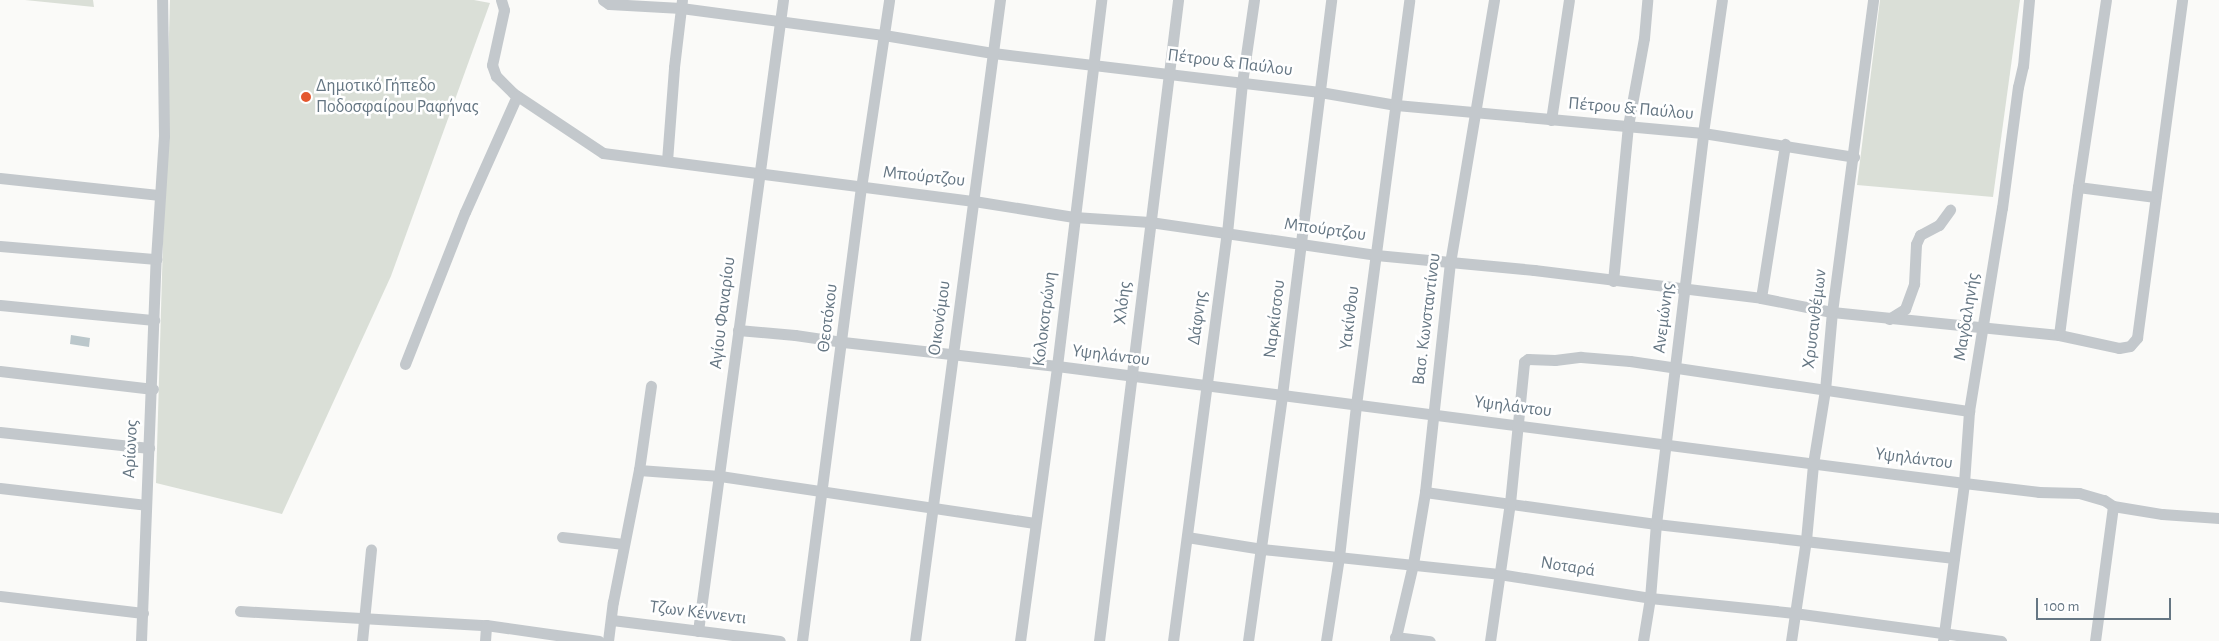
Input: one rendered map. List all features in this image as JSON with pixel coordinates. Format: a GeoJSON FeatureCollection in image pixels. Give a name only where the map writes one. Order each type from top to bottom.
{"type":"FeatureCollection","features":[{"type":"Feature","properties":{"kind":"street","name":"Αρίωνος"},"geometry":{"type":"LineString","coordinates":[[141,641],[156,259],[165,96],[162,0]]}},
{"type":"Feature","properties":{"kind":"street","name":"Μπούρτζου"},"geometry":{"type":"LineString","coordinates":[[501,0],[504,10],[503,19],[492,65],[501,82],[517,96],[599,152],[861,188],[974,200],[1074,217],[1150,222],[1376,255],[1534,270],[1613,282],[1761,298],[1832,312],[1888,319],[2059,335],[2119,348],[2130,346],[2137,338],[2155,197]]}},
{"type":"Feature","properties":{"kind":"street","name":"Πέτρου & Παύλου"},"geometry":{"type":"LineString","coordinates":[[603,0],[609,4],[681,4],[993,53],[1320,92],[1396,105],[1703,133],[1784,144],[1854,157]]}},
{"type":"Feature","properties":{"kind":"street","name":"Αγίου Φαναρίου"},"geometry":{"type":"LineString","coordinates":[[698,631],[720,476],[758,174],[783,0]]}},
{"type":"Feature","properties":{"kind":"street","name":"Θεοτόκου"},"geometry":{"type":"LineString","coordinates":[[802,641],[843,342],[861,188],[889,0]]}},
{"type":"Feature","properties":{"kind":"street","name":"Οικονόμου"},"geometry":{"type":"LineString","coordinates":[[914,641],[1000,0]]}},
{"type":"Feature","properties":{"kind":"street","name":"Κολοκοτρώνη"},"geometry":{"type":"LineString","coordinates":[[1020,641],[1057,366],[1101,0]]}},
{"type":"Feature","properties":{"kind":"street","name":"Χλόης"},"geometry":{"type":"LineString","coordinates":[[1099,641],[1178,0]]}},
{"type":"Feature","properties":{"kind":"street","name":"Δάφνης"},"geometry":{"type":"LineString","coordinates":[[1173,641],[1227,233],[1242,83],[1254,0]]}},
{"type":"Feature","properties":{"kind":"street","name":"Ναρκίσσου"},"geometry":{"type":"LineString","coordinates":[[1248,641],[1282,395],[1331,0]]}},
{"type":"Feature","properties":{"kind":"street","name":"Υακίνθου"},"geometry":{"type":"LineString","coordinates":[[1326,641],[1339,557],[1356,405],[1409,0]]}},
{"type":"Feature","properties":{"kind":"street","name":"Βασ. Κωνσταντίνου"},"geometry":{"type":"LineString","coordinates":[[1395,639],[1413,564],[1425,492],[1450,263],[1477,112],[1494,0]]}},
{"type":"Feature","properties":{"kind":"street"},"geometry":{"type":"LineString","coordinates":[[1551,120],[1569,0]]}},
{"type":"Feature","properties":{"kind":"street"},"geometry":{"type":"LineString","coordinates":[[1613,282],[1628,126],[1644,38],[1647,0]]}},
{"type":"Feature","properties":{"kind":"street","name":"Ανεμώνης"},"geometry":{"type":"LineString","coordinates":[[1643,641],[1650,598],[1665,445],[1686,289],[1703,133],[1722,0]]}},
{"type":"Feature","properties":{"kind":"street","name":"Χρυσανθέμων"},"geometry":{"type":"LineString","coordinates":[[1791,641],[1806,540],[1813,464],[1825,390],[1832,312],[1854,157],[1873,0]]}},
{"type":"Feature","properties":{"kind":"street","name":"Μαγδαληνής"},"geometry":{"type":"LineString","coordinates":[[1943,637],[1964,483],[1968,411],[1984,329],[2023,66],[2029,0]]}},
{"type":"Feature","properties":{"kind":"street"},"geometry":{"type":"LineString","coordinates":[[2059,335],[2078,188],[2106,0]]}},
{"type":"Feature","properties":{"kind":"street"},"geometry":{"type":"LineString","coordinates":[[2078,188],[2155,197],[2167,123],[2182,0]]}},
{"type":"Feature","properties":{"kind":"street"},"geometry":{"type":"LineString","coordinates":[[668,161],[674,67],[681,4]]}},
{"type":"Feature","properties":{"kind":"street"},"geometry":{"type":"LineString","coordinates":[[405,364],[465,212],[517,96]]}},
{"type":"Feature","properties":{"kind":"street"},"geometry":{"type":"LineString","coordinates":[[1761,298],[1784,144]]}},
{"type":"Feature","properties":{"kind":"street"},"geometry":{"type":"LineString","coordinates":[[0,178],[160,195]]}},
{"type":"Feature","properties":{"kind":"street"},"geometry":{"type":"LineString","coordinates":[[1888,319],[1905,309],[1914,284],[1916,244],[1920,235],[1939,225],[1950,210]]}},
{"type":"Feature","properties":{"kind":"street"},"geometry":{"type":"LineString","coordinates":[[0,246],[156,259]]}},
{"type":"Feature","properties":{"kind":"street"},"geometry":{"type":"LineString","coordinates":[[0,305],[154,320]]}},
{"type":"Feature","properties":{"kind":"street","name":"Υψηλάντου"},"geometry":{"type":"LineString","coordinates":[[738,330],[1057,366],[1964,483],[2039,492],[2078,493],[2104,500],[2113,506],[2162,514],[2219,518]]}},
{"type":"Feature","properties":{"kind":"street"},"geometry":{"type":"LineString","coordinates":[[1490,641],[1510,503],[1524,362],[1528,359],[1555,360],[1581,357],[1630,361],[1968,411]]}},
{"type":"Feature","properties":{"kind":"street"},"geometry":{"type":"LineString","coordinates":[[0,371],[152,389]]}},
{"type":"Feature","properties":{"kind":"street"},"geometry":{"type":"LineString","coordinates":[[608,641],[624,544],[639,470],[650,386]]}},
{"type":"Feature","properties":{"kind":"street"},"geometry":{"type":"LineString","coordinates":[[0,432],[149,448]]}},
{"type":"Feature","properties":{"kind":"street"},"geometry":{"type":"LineString","coordinates":[[639,470],[720,476],[1035,522]]}},
{"type":"Feature","properties":{"kind":"street"},"geometry":{"type":"LineString","coordinates":[[0,488],[146,505]]}},
{"type":"Feature","properties":{"kind":"street"},"geometry":{"type":"LineString","coordinates":[[1425,492],[1656,524],[1954,558]]}},
{"type":"Feature","properties":{"kind":"street"},"geometry":{"type":"LineString","coordinates":[[2095,641],[2113,506]]}},
{"type":"Feature","properties":{"kind":"street"},"geometry":{"type":"LineString","coordinates":[[562,537],[624,544]]}},
{"type":"Feature","properties":{"kind":"street","name":"Νοταρά"},"geometry":{"type":"LineString","coordinates":[[1188,537],[1262,549],[1499,574],[1650,598],[1794,613],[1943,637],[2001,641]]}},
{"type":"Feature","properties":{"kind":"street"},"geometry":{"type":"LineString","coordinates":[[362,641],[371,549]]}},
{"type":"Feature","properties":{"kind":"street"},"geometry":{"type":"LineString","coordinates":[[0,596],[142,612]]}},
{"type":"Feature","properties":{"kind":"street"},"geometry":{"type":"LineString","coordinates":[[240,611],[486,625],[599,641]]}},
{"type":"Feature","properties":{"kind":"street","name":"Τζων Κέννεντι"},"geometry":{"type":"LineString","coordinates":[[612,620],[698,631],[722,638],[780,641]]}},
{"type":"Feature","properties":{"kind":"street"},"geometry":{"type":"LineString","coordinates":[[485,641],[486,625]]}},
{"type":"Feature","properties":{"kind":"street"},"geometry":{"type":"LineString","coordinates":[[1395,639],[1430,641]]}},
{"type":"Feature","properties":{"kind":"shaded area"},"geometry":{"type":"Polygon","coordinates":[[[25,0],[93,0],[94,7],[25,0]]]}},
{"type":"Feature","properties":{"kind":"shaded area"},"geometry":{"type":"Polygon","coordinates":[[[170,0],[474,0],[490,3],[391,276],[282,514],[156,483],[170,0]]]}},
{"type":"Feature","properties":{"kind":"shaded area"},"geometry":{"type":"Polygon","coordinates":[[[1880,0],[2020,0],[1993,197],[1857,185],[1880,0]]]}},
{"type":"Feature","properties":{"kind":"shaded area"},"geometry":{"type":"Polygon","coordinates":[[[71,335],[90,338],[89,347],[70,344],[71,335]]]}},
{"type":"Feature","properties":{"kind":"place","name":"Δημοτικό Γήπεδο Ποδοσφαίρου Ραφήνας"},"geometry":{"type":"Point","coordinates":[306,97]}}]}
